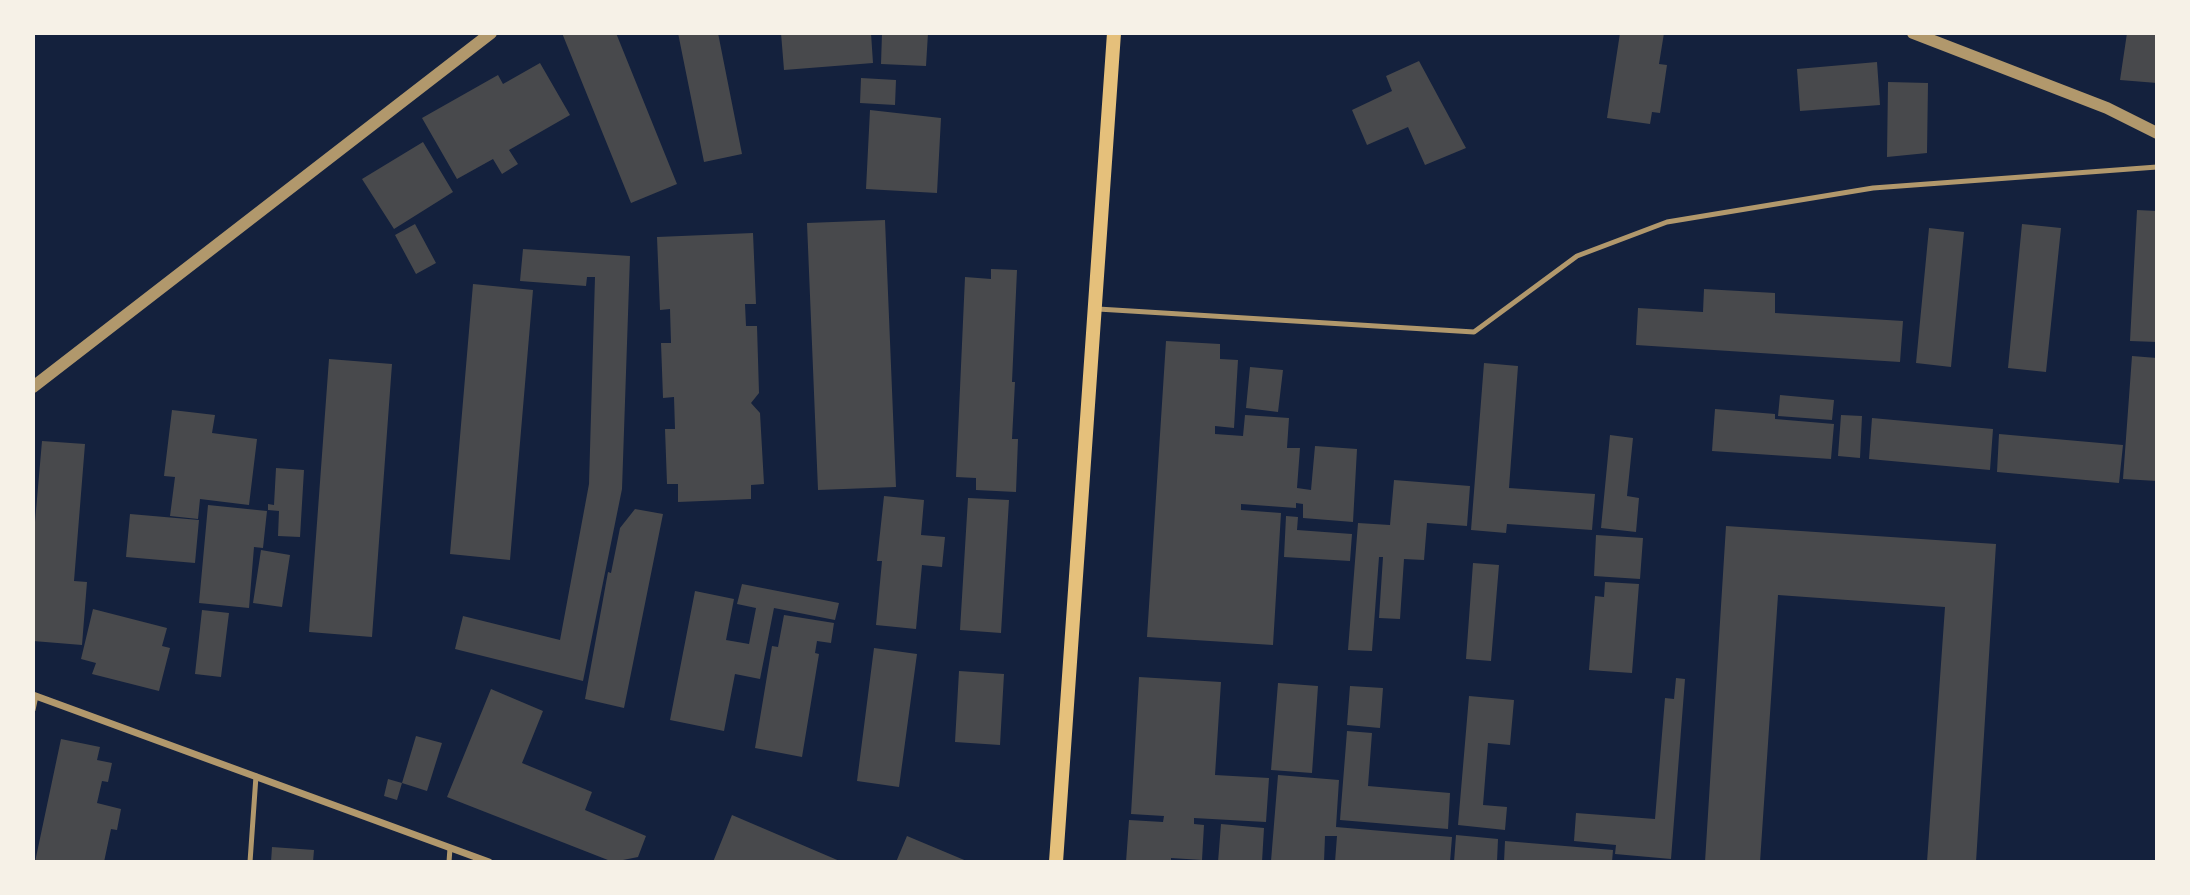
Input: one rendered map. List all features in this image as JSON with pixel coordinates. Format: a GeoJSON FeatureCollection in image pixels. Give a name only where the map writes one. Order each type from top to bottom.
{"type":"FeatureCollection","features":[{"type":"Feature","properties":{"kind":"main road"},"geometry":{"type":"LineString","coordinates":[[1056,862],[1114,33]]}},
{"type":"Feature","properties":{"kind":"street"},"geometry":{"type":"LineString","coordinates":[[33,387],[491,33]]}},
{"type":"Feature","properties":{"kind":"street"},"geometry":{"type":"LineString","coordinates":[[1913,33],[2107,108],[2157,133]]}},
{"type":"Feature","properties":{"kind":"street"},"geometry":{"type":"LineString","coordinates":[[35,696],[489,862]]}},
{"type":"Feature","properties":{"kind":"lane"},"geometry":{"type":"LineString","coordinates":[[1094,308],[1474,332],[1577,256],[1667,222],[1873,188],[2157,167]]}},
{"type":"Feature","properties":{"kind":"lane"},"geometry":{"type":"LineString","coordinates":[[33,710],[35,696]]}},
{"type":"Feature","properties":{"kind":"lane"},"geometry":{"type":"LineString","coordinates":[[250,862],[256,776]]}},
{"type":"Feature","properties":{"kind":"lane"},"geometry":{"type":"LineString","coordinates":[[449,862],[450,848]]}},
{"type":"Feature","properties":{"kind":"building"},"geometry":{"type":"Polygon","coordinates":[[[562,33],[616,33],[677,184],[631,203],[562,33]]]}},
{"type":"Feature","properties":{"kind":"building"},"geometry":{"type":"Polygon","coordinates":[[[678,33],[718,33],[742,154],[704,162],[678,33]]]}},
{"type":"Feature","properties":{"kind":"building"},"geometry":{"type":"Polygon","coordinates":[[[781,33],[871,33],[873,63],[784,70],[781,33]]]}},
{"type":"Feature","properties":{"kind":"building"},"geometry":{"type":"Polygon","coordinates":[[[882,33],[928,33],[926,66],[881,64],[882,33]]]}},
{"type":"Feature","properties":{"kind":"building"},"geometry":{"type":"Polygon","coordinates":[[[1620,33],[1664,33],[1659,64],[1667,65],[1660,113],[1652,112],[1650,124],[1607,118],[1620,33]]]}},
{"type":"Feature","properties":{"kind":"building"},"geometry":{"type":"Polygon","coordinates":[[[2127,33],[2157,33],[2157,83],[2120,80],[2127,33]]]}},
{"type":"Feature","properties":{"kind":"building"},"geometry":{"type":"Polygon","coordinates":[[[1419,61],[1466,148],[1425,165],[1408,127],[1367,145],[1352,110],[1392,91],[1386,76],[1419,61]]]}},
{"type":"Feature","properties":{"kind":"building"},"geometry":{"type":"Polygon","coordinates":[[[1877,62],[1880,105],[1800,111],[1797,69],[1877,62]]]}},
{"type":"Feature","properties":{"kind":"building"},"geometry":{"type":"Polygon","coordinates":[[[540,63],[570,115],[509,150],[518,164],[502,174],[493,159],[457,179],[422,118],[498,75],[503,84],[540,63]]]}},
{"type":"Feature","properties":{"kind":"building"},"geometry":{"type":"Polygon","coordinates":[[[861,78],[896,80],[895,105],[860,103],[861,78]]]}},
{"type":"Feature","properties":{"kind":"building"},"geometry":{"type":"Polygon","coordinates":[[[1888,82],[1928,83],[1927,153],[1887,157],[1888,82]]]}},
{"type":"Feature","properties":{"kind":"building"},"geometry":{"type":"Polygon","coordinates":[[[870,110],[941,118],[937,193],[866,189],[870,110]]]}},
{"type":"Feature","properties":{"kind":"building"},"geometry":{"type":"Polygon","coordinates":[[[423,142],[453,192],[394,229],[362,179],[423,142]]]}},
{"type":"Feature","properties":{"kind":"building"},"geometry":{"type":"Polygon","coordinates":[[[2137,210],[2157,211],[2157,342],[2130,341],[2137,210]]]}},
{"type":"Feature","properties":{"kind":"building"},"geometry":{"type":"Polygon","coordinates":[[[885,220],[896,487],[818,490],[807,223],[885,220]]]}},
{"type":"Feature","properties":{"kind":"building"},"geometry":{"type":"Polygon","coordinates":[[[415,224],[436,263],[416,274],[395,235],[415,224]]]}},
{"type":"Feature","properties":{"kind":"building"},"geometry":{"type":"Polygon","coordinates":[[[2022,224],[2061,228],[2046,372],[2008,368],[2022,224]]]}},
{"type":"Feature","properties":{"kind":"building"},"geometry":{"type":"Polygon","coordinates":[[[1929,228],[1964,232],[1951,367],[1916,363],[1929,228]]]}},
{"type":"Feature","properties":{"kind":"building"},"geometry":{"type":"Polygon","coordinates":[[[753,233],[756,304],[745,304],[746,326],[757,326],[759,393],[751,403],[760,413],[764,484],[751,485],[751,499],[678,502],[678,484],[667,484],[665,429],[675,429],[674,397],[663,398],[661,343],[671,343],[670,309],[660,310],[657,237],[753,233]]]}},
{"type":"Feature","properties":{"kind":"building"},"geometry":{"type":"Polygon","coordinates":[[[523,249],[630,256],[622,489],[583,681],[455,649],[463,616],[560,640],[589,484],[595,277],[587,277],[586,286],[520,281],[523,249]]]}},
{"type":"Feature","properties":{"kind":"building"},"geometry":{"type":"Polygon","coordinates":[[[991,269],[1017,270],[1012,382],[1015,382],[1012,439],[1018,439],[1016,492],[976,490],[976,478],[956,477],[965,277],[991,279],[991,269]]]}},
{"type":"Feature","properties":{"kind":"building"},"geometry":{"type":"Polygon","coordinates":[[[473,284],[533,290],[510,560],[450,554],[473,284]]]}},
{"type":"Feature","properties":{"kind":"building"},"geometry":{"type":"Polygon","coordinates":[[[1704,289],[1775,293],[1775,313],[1903,321],[1900,362],[1636,345],[1638,308],[1703,312],[1704,289]]]}},
{"type":"Feature","properties":{"kind":"building"},"geometry":{"type":"Polygon","coordinates":[[[1166,341],[1220,344],[1220,359],[1238,360],[1234,428],[1215,426],[1215,434],[1243,436],[1245,415],[1289,418],[1287,448],[1300,448],[1297,488],[1311,490],[1315,446],[1357,449],[1353,522],[1303,518],[1303,504],[1296,503],[1296,508],[1241,504],[1241,510],[1281,513],[1273,645],[1147,637],[1166,341]]]}},
{"type":"Feature","properties":{"kind":"building"},"geometry":{"type":"Polygon","coordinates":[[[2132,356],[2157,358],[2157,481],[2123,479],[2132,356]]]}},
{"type":"Feature","properties":{"kind":"building"},"geometry":{"type":"Polygon","coordinates":[[[329,359],[392,364],[372,637],[309,632],[329,359]]]}},
{"type":"Feature","properties":{"kind":"building"},"geometry":{"type":"Polygon","coordinates":[[[1484,363],[1518,366],[1509,488],[1595,494],[1592,530],[1507,524],[1506,533],[1471,530],[1484,363]]]}},
{"type":"Feature","properties":{"kind":"building"},"geometry":{"type":"Polygon","coordinates":[[[1250,367],[1283,370],[1278,412],[1246,408],[1250,367]]]}},
{"type":"Feature","properties":{"kind":"building"},"geometry":{"type":"Polygon","coordinates":[[[1780,395],[1834,400],[1832,420],[1778,416],[1780,395]]]}},
{"type":"Feature","properties":{"kind":"building"},"geometry":{"type":"Polygon","coordinates":[[[1715,409],[1775,414],[1775,419],[1834,424],[1831,459],[1712,451],[1715,409]]]}},
{"type":"Feature","properties":{"kind":"building"},"geometry":{"type":"Polygon","coordinates":[[[172,410],[215,415],[212,433],[257,439],[249,505],[200,499],[198,519],[170,516],[175,477],[164,476],[172,410]]]}},
{"type":"Feature","properties":{"kind":"building"},"geometry":{"type":"Polygon","coordinates":[[[1841,415],[1862,416],[1860,458],[1838,456],[1841,415]]]}},
{"type":"Feature","properties":{"kind":"building"},"geometry":{"type":"Polygon","coordinates":[[[1872,418],[1993,429],[1990,470],[1869,459],[1872,418]]]}},
{"type":"Feature","properties":{"kind":"building"},"geometry":{"type":"Polygon","coordinates":[[[1999,434],[2123,445],[2119,483],[1997,472],[1999,434]]]}},
{"type":"Feature","properties":{"kind":"building"},"geometry":{"type":"Polygon","coordinates":[[[1610,435],[1633,438],[1627,496],[1639,498],[1636,532],[1601,528],[1610,435]]]}},
{"type":"Feature","properties":{"kind":"building"},"geometry":{"type":"Polygon","coordinates":[[[42,441],[85,444],[74,581],[87,582],[82,645],[33,641],[33,545],[42,441]]]}},
{"type":"Feature","properties":{"kind":"building"},"geometry":{"type":"Polygon","coordinates":[[[276,468],[304,470],[300,537],[278,536],[279,511],[268,510],[268,504],[274,505],[276,468]]]}},
{"type":"Feature","properties":{"kind":"building"},"geometry":{"type":"Polygon","coordinates":[[[1394,480],[1470,486],[1467,526],[1427,523],[1424,560],[1404,559],[1400,619],[1379,618],[1383,557],[1379,557],[1372,651],[1348,650],[1358,523],[1390,525],[1394,480]]]}},
{"type":"Feature","properties":{"kind":"building"},"geometry":{"type":"Polygon","coordinates":[[[884,496],[924,500],[921,535],[945,537],[942,567],[922,565],[916,629],[876,625],[882,561],[877,561],[884,496]]]}},
{"type":"Feature","properties":{"kind":"building"},"geometry":{"type":"Polygon","coordinates":[[[968,498],[1009,500],[1001,633],[960,630],[968,498]]]}},
{"type":"Feature","properties":{"kind":"building"},"geometry":{"type":"Polygon","coordinates":[[[208,505],[267,511],[263,548],[254,547],[249,608],[199,603],[208,505]]]}},
{"type":"Feature","properties":{"kind":"building"},"geometry":{"type":"Polygon","coordinates":[[[635,509],[663,514],[624,708],[585,699],[608,572],[611,573],[620,528],[635,509]]]}},
{"type":"Feature","properties":{"kind":"building"},"geometry":{"type":"Polygon","coordinates":[[[130,514],[199,520],[195,563],[126,557],[130,514]]]}},
{"type":"Feature","properties":{"kind":"building"},"geometry":{"type":"Polygon","coordinates":[[[1286,516],[1298,517],[1297,530],[1352,534],[1350,561],[1284,557],[1286,516]]]}},
{"type":"Feature","properties":{"kind":"building"},"geometry":{"type":"Polygon","coordinates":[[[1726,526],[1996,544],[1976,862],[1927,862],[1945,607],[1778,595],[1760,862],[1705,862],[1726,526]]]}},
{"type":"Feature","properties":{"kind":"building"},"geometry":{"type":"Polygon","coordinates":[[[1596,535],[1643,538],[1640,579],[1594,576],[1596,535]]]}},
{"type":"Feature","properties":{"kind":"building"},"geometry":{"type":"Polygon","coordinates":[[[261,550],[290,555],[282,607],[253,603],[261,550]]]}},
{"type":"Feature","properties":{"kind":"building"},"geometry":{"type":"Polygon","coordinates":[[[1473,563],[1499,565],[1491,661],[1466,659],[1473,563]]]}},
{"type":"Feature","properties":{"kind":"building"},"geometry":{"type":"Polygon","coordinates":[[[1605,582],[1639,584],[1632,673],[1589,670],[1595,596],[1604,597],[1605,582]]]}},
{"type":"Feature","properties":{"kind":"building"},"geometry":{"type":"Polygon","coordinates":[[[742,584],[839,603],[835,620],[774,608],[760,679],[735,674],[724,731],[670,720],[695,591],[734,599],[726,640],[749,644],[756,608],[737,604],[742,584]]]}},
{"type":"Feature","properties":{"kind":"building"},"geometry":{"type":"Polygon","coordinates":[[[93,609],[167,628],[162,646],[170,648],[159,691],[92,674],[96,663],[81,659],[93,609]]]}},
{"type":"Feature","properties":{"kind":"building"},"geometry":{"type":"Polygon","coordinates":[[[202,610],[229,613],[221,677],[195,674],[202,610]]]}},
{"type":"Feature","properties":{"kind":"building"},"geometry":{"type":"Polygon","coordinates":[[[784,615],[834,623],[831,643],[817,641],[815,653],[819,654],[802,757],[755,748],[772,646],[778,647],[784,615]]]}},
{"type":"Feature","properties":{"kind":"building"},"geometry":{"type":"Polygon","coordinates":[[[874,648],[917,654],[899,787],[857,781],[874,648]]]}},
{"type":"Feature","properties":{"kind":"building"},"geometry":{"type":"Polygon","coordinates":[[[959,671],[1004,674],[1000,745],[955,742],[959,671]]]}},
{"type":"Feature","properties":{"kind":"building"},"geometry":{"type":"Polygon","coordinates":[[[1139,677],[1221,682],[1215,775],[1269,778],[1266,822],[1194,818],[1194,824],[1204,825],[1202,860],[1171,858],[1171,862],[1126,862],[1129,820],[1163,822],[1164,816],[1131,814],[1139,677]]]}},
{"type":"Feature","properties":{"kind":"building"},"geometry":{"type":"Polygon","coordinates":[[[1676,678],[1685,679],[1671,859],[1615,854],[1616,845],[1574,841],[1576,813],[1655,819],[1665,698],[1674,699],[1676,678]]]}},
{"type":"Feature","properties":{"kind":"building"},"geometry":{"type":"Polygon","coordinates":[[[1278,683],[1318,686],[1312,773],[1271,770],[1278,683]]]}},
{"type":"Feature","properties":{"kind":"building"},"geometry":{"type":"Polygon","coordinates":[[[1350,686],[1383,688],[1380,728],[1347,725],[1350,686]]]}},
{"type":"Feature","properties":{"kind":"building"},"geometry":{"type":"Polygon","coordinates":[[[491,689],[543,711],[522,763],[592,792],[585,810],[646,836],[638,857],[613,862],[447,797],[491,689]]]}},
{"type":"Feature","properties":{"kind":"building"},"geometry":{"type":"Polygon","coordinates":[[[1469,696],[1514,700],[1510,745],[1488,743],[1483,805],[1507,807],[1505,830],[1458,825],[1469,696]]]}},
{"type":"Feature","properties":{"kind":"building"},"geometry":{"type":"Polygon","coordinates":[[[1347,731],[1372,733],[1368,786],[1450,793],[1448,829],[1340,820],[1347,731]]]}},
{"type":"Feature","properties":{"kind":"building"},"geometry":{"type":"Polygon","coordinates":[[[416,736],[442,743],[427,791],[402,783],[416,736]]]}},
{"type":"Feature","properties":{"kind":"building"},"geometry":{"type":"Polygon","coordinates":[[[61,739],[100,747],[97,760],[112,763],[108,782],[102,781],[97,803],[121,809],[117,830],[111,829],[104,862],[35,862],[61,739]]]}},
{"type":"Feature","properties":{"kind":"building"},"geometry":{"type":"Polygon","coordinates":[[[1278,775],[1339,780],[1336,827],[1452,837],[1450,862],[1335,862],[1337,836],[1325,836],[1324,862],[1271,861],[1278,775]]]}},
{"type":"Feature","properties":{"kind":"building"},"geometry":{"type":"Polygon","coordinates":[[[388,779],[402,783],[397,800],[384,796],[388,779]]]}},
{"type":"Feature","properties":{"kind":"building"},"geometry":{"type":"Polygon","coordinates":[[[732,815],[842,862],[713,862],[732,815]]]}},
{"type":"Feature","properties":{"kind":"building"},"geometry":{"type":"Polygon","coordinates":[[[1221,824],[1264,828],[1262,862],[1218,862],[1221,824]]]}},
{"type":"Feature","properties":{"kind":"building"},"geometry":{"type":"Polygon","coordinates":[[[1456,835],[1498,839],[1497,862],[1454,862],[1456,835]]]}},
{"type":"Feature","properties":{"kind":"building"},"geometry":{"type":"Polygon","coordinates":[[[907,836],[969,862],[896,862],[907,836]]]}},
{"type":"Feature","properties":{"kind":"building"},"geometry":{"type":"Polygon","coordinates":[[[1505,841],[1613,850],[1612,862],[1504,862],[1505,841]]]}},
{"type":"Feature","properties":{"kind":"building"},"geometry":{"type":"Polygon","coordinates":[[[272,847],[314,850],[313,862],[271,862],[272,847]]]}}]}
